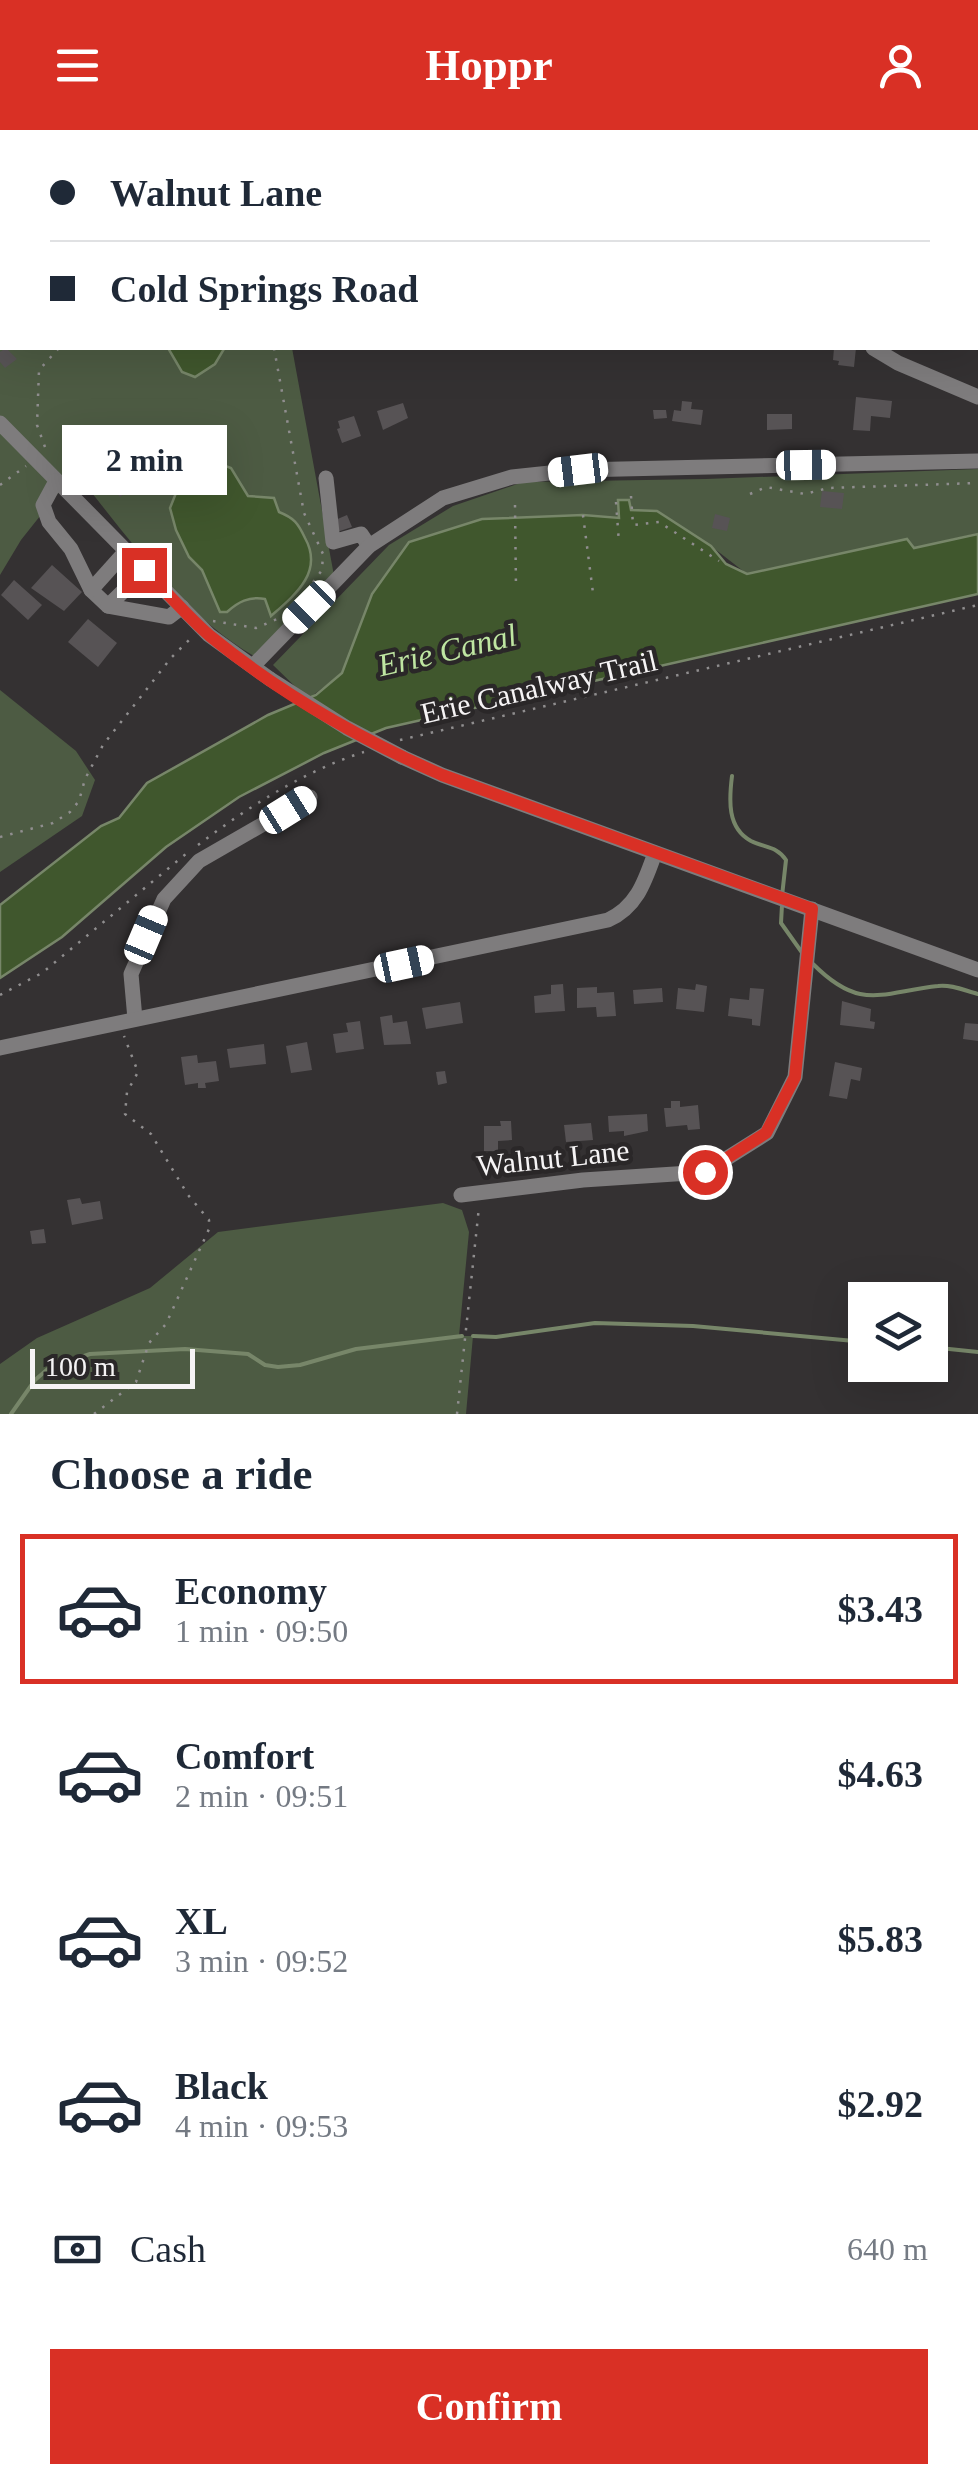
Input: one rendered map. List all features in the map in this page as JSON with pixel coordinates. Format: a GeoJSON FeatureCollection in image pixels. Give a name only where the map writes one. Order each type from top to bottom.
{"type":"FeatureCollection","features":[{"type":"Feature","properties":{"kind":"street"},"geometry":{"type":"LineString","coordinates":[[877,350],[978,397]]}},
{"type":"Feature","properties":{"kind":"street"},"geometry":{"type":"LineString","coordinates":[[0,423],[209,635],[347,728],[402,757],[978,970]]}},
{"type":"Feature","properties":{"kind":"street"},"geometry":{"type":"LineString","coordinates":[[254,666],[369,546],[443,498],[512,478],[578,470],[978,461]]}},
{"type":"Feature","properties":{"kind":"street"},"geometry":{"type":"LineString","coordinates":[[326,478],[333,542],[360,534],[369,546]]}},
{"type":"Feature","properties":{"kind":"street"},"geometry":{"type":"LineString","coordinates":[[56,480],[43,504],[49,522],[71,549],[91,590],[108,606],[156,617],[169,617],[182,607]]}},
{"type":"Feature","properties":{"kind":"street"},"geometry":{"type":"LineString","coordinates":[[91,590],[126,551]]}},
{"type":"Feature","properties":{"kind":"street"},"geometry":{"type":"LineString","coordinates":[[108,606],[144,570]]}},
{"type":"Feature","properties":{"kind":"street"},"geometry":{"type":"LineString","coordinates":[[135,1018],[132,974],[164,898],[199,861],[310,797]]}},
{"type":"Feature","properties":{"kind":"street"},"geometry":{"type":"LineString","coordinates":[[0,1048],[608,920],[636,898],[655,853]]}},
{"type":"Feature","properties":{"kind":"street","name":"Walnut Lane"},"geometry":{"type":"LineString","coordinates":[[462,1195],[583,1180],[705,1172],[766,1133],[795,1077],[812,909]]}},
{"type":"Feature","properties":{"kind":"path"},"geometry":{"type":"LineString","coordinates":[[42,454],[45,446],[37,424],[40,370],[56,350]]}},
{"type":"Feature","properties":{"kind":"path"},"geometry":{"type":"LineString","coordinates":[[274,350],[304,513],[322,554],[322,570],[308,589]]}},
{"type":"Feature","properties":{"kind":"path"},"geometry":{"type":"LineString","coordinates":[[0,476],[3,483],[30,463]]}},
{"type":"Feature","properties":{"kind":"path"},"geometry":{"type":"LineString","coordinates":[[750,494],[766,487],[805,494],[828,488],[978,483]]}},
{"type":"Feature","properties":{"kind":"path"},"geometry":{"type":"LineString","coordinates":[[631,496],[634,525],[659,522],[718,562]]}},
{"type":"Feature","properties":{"kind":"path"},"geometry":{"type":"LineString","coordinates":[[616,502],[619,543]]}},
{"type":"Feature","properties":{"kind":"path"},"geometry":{"type":"LineString","coordinates":[[515,505],[516,589]]}},
{"type":"Feature","properties":{"kind":"path"},"geometry":{"type":"LineString","coordinates":[[583,515],[593,593]]}},
{"type":"Feature","properties":{"kind":"path","name":"Erie Canalway Trail"},"geometry":{"type":"LineString","coordinates":[[387,745],[978,604]]}},
{"type":"Feature","properties":{"kind":"path"},"geometry":{"type":"LineString","coordinates":[[208,620],[256,628],[289,613]]}},
{"type":"Feature","properties":{"kind":"path"},"geometry":{"type":"LineString","coordinates":[[0,837],[53,823],[70,812],[79,801],[85,779],[103,745],[171,658],[196,633]]}},
{"type":"Feature","properties":{"kind":"path"},"geometry":{"type":"LineString","coordinates":[[0,995],[42,974],[145,886],[231,820],[336,761],[370,750]]}},
{"type":"Feature","properties":{"kind":"path"},"geometry":{"type":"LineString","coordinates":[[94,1414],[136,1382],[149,1343],[166,1324],[209,1229],[209,1220],[188,1195],[151,1134],[125,1114],[127,1092],[138,1072],[125,1040]]}},
{"type":"Feature","properties":{"kind":"path"},"geometry":{"type":"LineString","coordinates":[[457,1414],[480,1192]]}},
{"type":"Feature","properties":{"kind":"shaded area"},"geometry":{"type":"Polygon","coordinates":[[[0,350],[292,350],[335,581],[254,656],[179,596],[75,472],[21,540],[0,575],[0,350]]]}},
{"type":"Feature","properties":{"kind":"shaded area"},"geometry":{"type":"Polygon","coordinates":[[[978,469],[978,533],[913,548],[907,539],[747,574],[711,546],[372,594],[342,673],[308,699],[273,665],[389,545],[453,506],[523,482],[978,469]]]}},
{"type":"Feature","properties":{"kind":"shaded area"},"geometry":{"type":"Polygon","coordinates":[[[0,690],[76,751],[95,780],[82,816],[0,872],[0,690]]]}},
{"type":"Feature","properties":{"kind":"shaded area"},"geometry":{"type":"Polygon","coordinates":[[[443,1203],[462,1210],[469,1232],[459,1336],[473,1336],[466,1414],[0,1414],[0,1364],[37,1338],[150,1288],[218,1232],[443,1203]]]}},
{"type":"Feature","properties":{"kind":"water"},"geometry":{"type":"Polygon","coordinates":[[[169,350],[223,350],[215,364],[195,377],[182,372],[169,350]]]}},
{"type":"Feature","properties":{"kind":"water"},"geometry":{"type":"Polygon","coordinates":[[[204,458],[231,468],[248,496],[274,498],[279,512],[295,522],[305,538],[310,550],[309,572],[297,591],[271,616],[265,599],[259,598],[220,612],[202,570],[189,557],[176,530],[170,508],[184,473],[204,458]]]}},
{"type":"Feature","properties":{"kind":"water","name":"Erie Canal"},"geometry":{"type":"Polygon","coordinates":[[[618,500],[629,500],[631,510],[657,511],[711,546],[726,564],[747,574],[907,539],[914,548],[978,534],[978,594],[386,728],[324,753],[239,797],[166,847],[62,937],[0,978],[0,905],[101,826],[119,818],[147,783],[268,715],[316,695],[342,673],[372,594],[409,542],[482,519],[583,515],[619,518],[618,500]]]}},
{"type":"Feature","properties":{"kind":"building"},"geometry":{"type":"Polygon","coordinates":[[[8,350],[17,359],[5,368],[0,352],[8,350]]]}},
{"type":"Feature","properties":{"kind":"building"},"geometry":{"type":"Polygon","coordinates":[[[834,350],[856,350],[854,367],[838,365],[839,361],[833,360],[834,350]]]}},
{"type":"Feature","properties":{"kind":"building"},"geometry":{"type":"Polygon","coordinates":[[[856,397],[892,401],[890,418],[871,416],[870,431],[853,430],[856,397]]]}},
{"type":"Feature","properties":{"kind":"building"},"geometry":{"type":"Polygon","coordinates":[[[682,401],[692,402],[691,409],[703,410],[701,425],[672,421],[674,410],[681,411],[682,401]]]}},
{"type":"Feature","properties":{"kind":"building"},"geometry":{"type":"Polygon","coordinates":[[[403,403],[408,418],[383,430],[377,411],[403,403]]]}},
{"type":"Feature","properties":{"kind":"building"},"geometry":{"type":"Polygon","coordinates":[[[653,410],[666,410],[667,418],[654,419],[653,410]]]}},
{"type":"Feature","properties":{"kind":"building"},"geometry":{"type":"Polygon","coordinates":[[[767,414],[792,414],[792,429],[767,430],[767,414]]]}},
{"type":"Feature","properties":{"kind":"building"},"geometry":{"type":"Polygon","coordinates":[[[354,416],[361,436],[342,443],[338,421],[354,416]]]}},
{"type":"Feature","properties":{"kind":"building"},"geometry":{"type":"Polygon","coordinates":[[[119,456],[126,464],[118,471],[111,463],[119,456]]]}},
{"type":"Feature","properties":{"kind":"building"},"geometry":{"type":"Polygon","coordinates":[[[119,474],[131,488],[120,497],[109,484],[119,474]]]}},
{"type":"Feature","properties":{"kind":"building"},"geometry":{"type":"Polygon","coordinates":[[[822,491],[844,493],[842,509],[820,507],[822,491]]]}},
{"type":"Feature","properties":{"kind":"building"},"geometry":{"type":"Polygon","coordinates":[[[715,514],[730,518],[727,531],[712,528],[715,514]]]}},
{"type":"Feature","properties":{"kind":"building"},"geometry":{"type":"Polygon","coordinates":[[[347,515],[352,527],[337,532],[333,521],[347,515]]]}},
{"type":"Feature","properties":{"kind":"building"},"geometry":{"type":"Polygon","coordinates":[[[52,565],[82,592],[64,611],[31,588],[52,565]]]}},
{"type":"Feature","properties":{"kind":"building"},"geometry":{"type":"Polygon","coordinates":[[[14,580],[42,605],[28,620],[1,595],[14,580]]]}},
{"type":"Feature","properties":{"kind":"building"},"geometry":{"type":"Polygon","coordinates":[[[88,619],[117,643],[98,667],[68,642],[88,619]]]}},
{"type":"Feature","properties":{"kind":"building"},"geometry":{"type":"Polygon","coordinates":[[[563,984],[565,1011],[535,1013],[534,996],[551,994],[551,985],[563,984]]]}},
{"type":"Feature","properties":{"kind":"building"},"geometry":{"type":"Polygon","coordinates":[[[696,984],[707,986],[704,1012],[676,1009],[678,988],[695,990],[696,984]]]}},
{"type":"Feature","properties":{"kind":"building"},"geometry":{"type":"Polygon","coordinates":[[[597,987],[597,993],[614,992],[616,1016],[597,1017],[596,1007],[577,1008],[577,988],[597,987]]]}},
{"type":"Feature","properties":{"kind":"building"},"geometry":{"type":"Polygon","coordinates":[[[662,988],[663,1002],[634,1004],[633,990],[662,988]]]}},
{"type":"Feature","properties":{"kind":"building"},"geometry":{"type":"Polygon","coordinates":[[[750,988],[764,989],[760,1026],[752,1025],[752,1019],[728,1016],[730,998],[749,1000],[750,988]]]}},
{"type":"Feature","properties":{"kind":"building"},"geometry":{"type":"Polygon","coordinates":[[[842,1001],[871,1009],[874,1029],[840,1025],[842,1001]]]}},
{"type":"Feature","properties":{"kind":"building"},"geometry":{"type":"Polygon","coordinates":[[[460,1002],[463,1023],[426,1029],[422,1008],[460,1002]]]}},
{"type":"Feature","properties":{"kind":"building"},"geometry":{"type":"Polygon","coordinates":[[[392,1015],[393,1023],[407,1021],[411,1044],[384,1045],[380,1017],[392,1015]]]}},
{"type":"Feature","properties":{"kind":"building"},"geometry":{"type":"Polygon","coordinates":[[[360,1021],[364,1049],[336,1053],[333,1034],[348,1032],[346,1023],[360,1021]]]}},
{"type":"Feature","properties":{"kind":"building"},"geometry":{"type":"Polygon","coordinates":[[[965,1023],[978,1024],[978,1041],[963,1039],[965,1023]]]}},
{"type":"Feature","properties":{"kind":"building"},"geometry":{"type":"Polygon","coordinates":[[[307,1042],[312,1070],[291,1073],[286,1046],[307,1042]]]}},
{"type":"Feature","properties":{"kind":"building"},"geometry":{"type":"Polygon","coordinates":[[[264,1044],[266,1064],[230,1068],[227,1049],[264,1044]]]}},
{"type":"Feature","properties":{"kind":"building"},"geometry":{"type":"Polygon","coordinates":[[[197,1055],[198,1063],[216,1061],[219,1081],[205,1083],[206,1088],[198,1088],[198,1083],[185,1085],[181,1057],[197,1055]]]}},
{"type":"Feature","properties":{"kind":"building"},"geometry":{"type":"Polygon","coordinates":[[[835,1062],[862,1068],[860,1081],[851,1079],[847,1099],[829,1096],[835,1062]]]}},
{"type":"Feature","properties":{"kind":"building"},"geometry":{"type":"Polygon","coordinates":[[[445,1071],[447,1083],[438,1085],[436,1072],[445,1071]]]}},
{"type":"Feature","properties":{"kind":"building"},"geometry":{"type":"Polygon","coordinates":[[[671,1101],[680,1101],[680,1107],[698,1105],[700,1129],[688,1130],[687,1125],[666,1127],[664,1108],[671,1108],[671,1101]]]}},
{"type":"Feature","properties":{"kind":"building"},"geometry":{"type":"Polygon","coordinates":[[[647,1114],[648,1131],[624,1136],[624,1131],[609,1132],[608,1116],[647,1114]]]}},
{"type":"Feature","properties":{"kind":"building"},"geometry":{"type":"Polygon","coordinates":[[[500,1121],[511,1121],[512,1140],[498,1141],[498,1151],[484,1151],[484,1126],[501,1126],[500,1121]]]}},
{"type":"Feature","properties":{"kind":"building"},"geometry":{"type":"Polygon","coordinates":[[[591,1123],[593,1140],[566,1142],[564,1125],[591,1123]]]}},
{"type":"Feature","properties":{"kind":"building"},"geometry":{"type":"Polygon","coordinates":[[[80,1198],[82,1204],[100,1201],[103,1219],[72,1225],[67,1200],[80,1198]]]}},
{"type":"Feature","properties":{"kind":"building"},"geometry":{"type":"Polygon","coordinates":[[[44,1229],[46,1243],[32,1244],[30,1231],[44,1229]]]}},
{"type":"Feature","properties":{"kind":"waterway"},"geometry":{"type":"LineString","coordinates":[[732,776],[730,804],[737,829],[786,860],[782,896]]}},
{"type":"Feature","properties":{"kind":"waterway"},"geometry":{"type":"LineString","coordinates":[[782,905],[781,923],[803,954]]}},
{"type":"Feature","properties":{"kind":"waterway"},"geometry":{"type":"LineString","coordinates":[[813,964],[845,989],[859,994],[943,986],[978,994]]}},
{"type":"Feature","properties":{"kind":"waterway"},"geometry":{"type":"LineString","coordinates":[[473,1336],[496,1337],[595,1323],[693,1326],[848,1340]]}},
{"type":"Feature","properties":{"kind":"waterway"},"geometry":{"type":"LineString","coordinates":[[11,1414],[35,1380],[49,1368],[90,1354],[185,1349],[248,1354],[265,1365],[278,1367],[356,1349],[462,1336]]}},
{"type":"Feature","properties":{"kind":"waterway"},"geometry":{"type":"LineString","coordinates":[[948,1349],[978,1352]]}},
{"type":"Feature","properties":{"kind":"route"},"geometry":{"type":"LineString","coordinates":[[144,570],[209,635],[298,698],[402,757],[812,909],[795,1077],[766,1133],[705,1172]]}}]}
